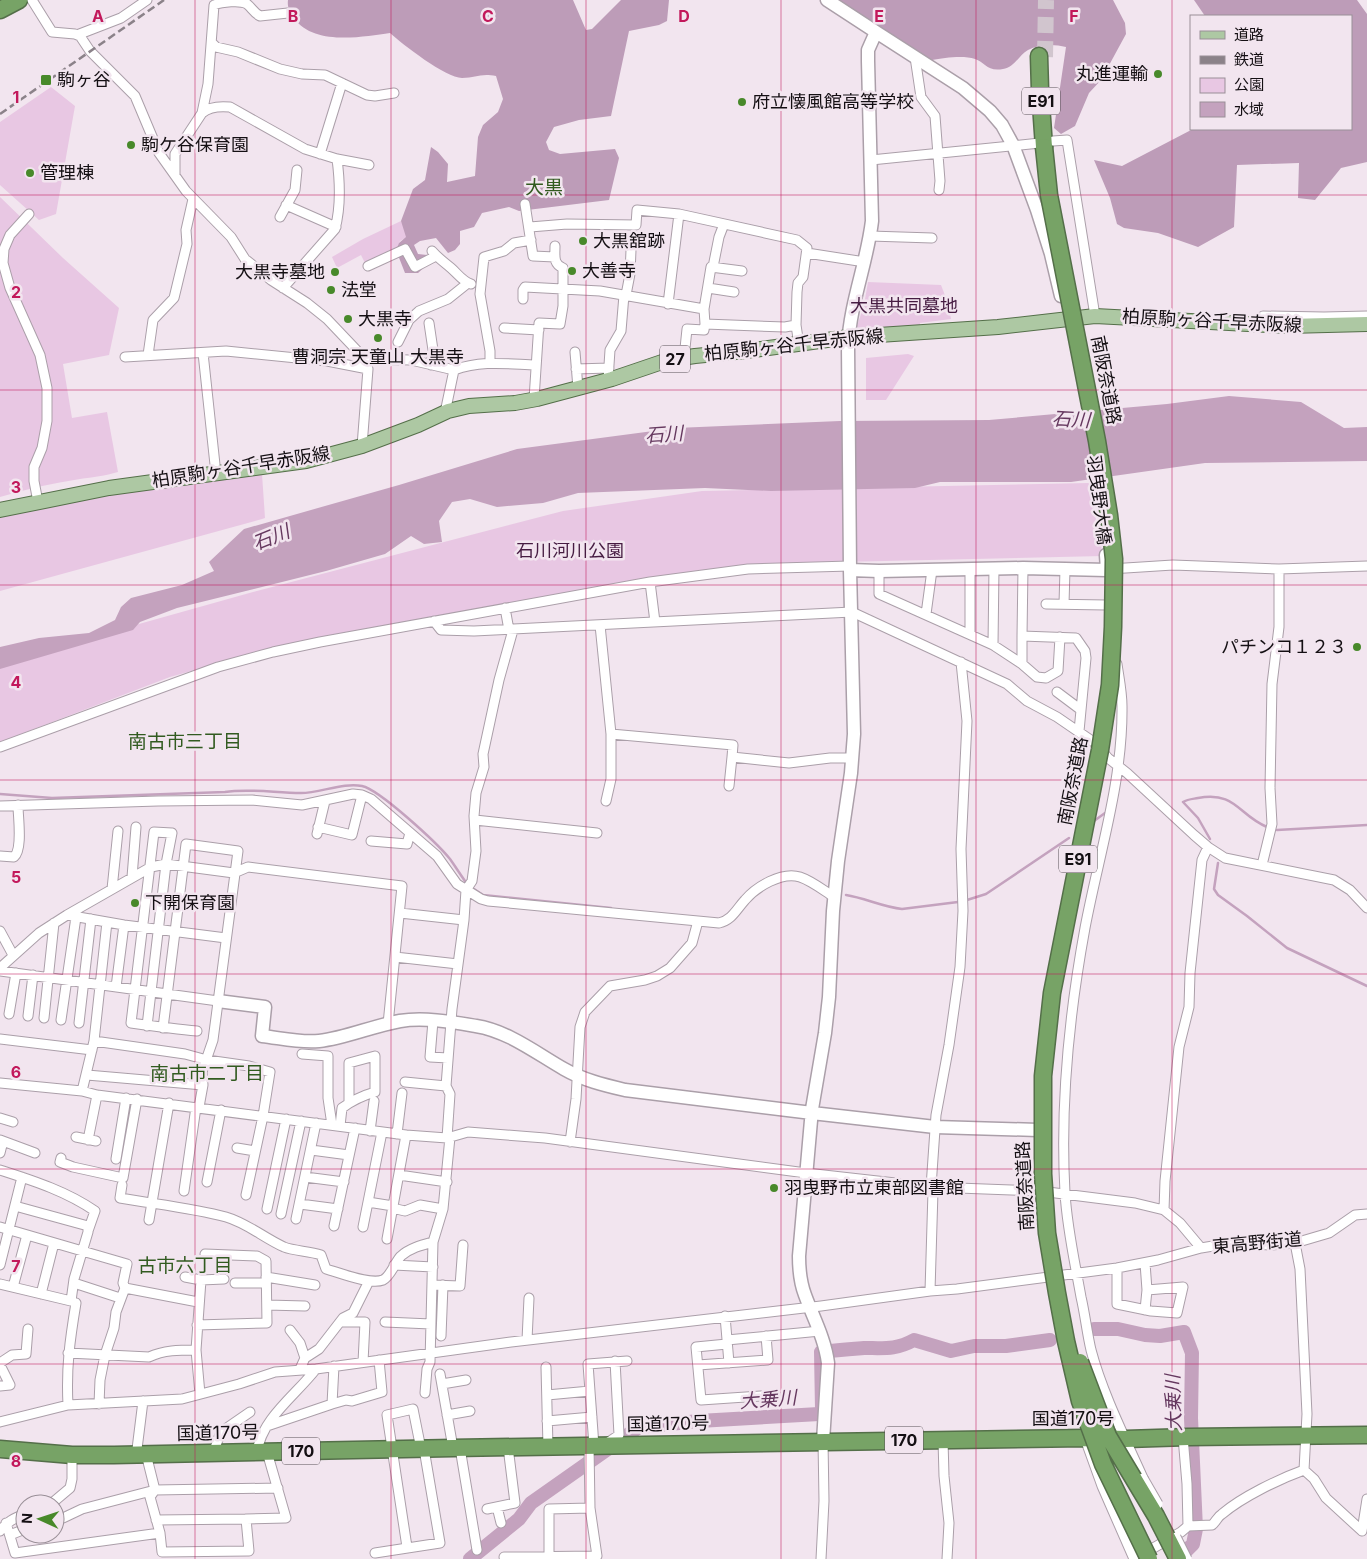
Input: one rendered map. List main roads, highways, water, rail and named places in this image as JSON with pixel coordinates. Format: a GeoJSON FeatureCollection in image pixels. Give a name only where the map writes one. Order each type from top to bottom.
{"type":"FeatureCollection","features":[{"type":"Feature","properties":{"kind":"highway"},"geometry":{"type":"LineString","coordinates":[[0,10],[19,0]]}},
{"type":"Feature","properties":{"kind":"highway","name":"南阪奈道路"},"geometry":{"type":"LineString","coordinates":[[1042,56],[1040,90],[1047,144],[1114,512],[1118,558],[1118,626],[1111,705],[1104,751],[1069,929],[1048,1076],[1047,1175],[1052,1230],[1068,1325],[1087,1400],[1111,1466],[1136,1524],[1154,1559]]}},
{"type":"Feature","properties":{"kind":"highway","name":"南阪奈道路"},"geometry":{"type":"LineString","coordinates":[[1047,144],[1049,195],[1097,440],[1114,558],[1114,627],[1110,686],[1100,750],[1052,993],[1043,1076],[1043,1174],[1047,1233],[1064,1332],[1080,1401],[1103,1464],[1149,1559]]}},
{"type":"Feature","properties":{"kind":"highway"},"geometry":{"type":"LineString","coordinates":[[1068,1325],[1092,1398],[1108,1436],[1156,1516],[1178,1559]]}},
{"type":"Feature","properties":{"kind":"highway","name":"国道170号"},"geometry":{"type":"LineString","coordinates":[[0,1449],[72,1455],[824,1441],[1367,1435]]}},
{"type":"Feature","properties":{"kind":"highway"},"geometry":{"type":"LineString","coordinates":[[1103,1464],[1109,1488],[1140,1559]]}},
{"type":"Feature","properties":{"kind":"main road","name":"柏原駒ヶ谷千早赤阪線"},"geometry":{"type":"LineString","coordinates":[[0,510],[109,488],[306,461],[362,446],[418,425],[448,411],[469,406],[515,403],[534,399],[578,388],[609,374],[668,360],[799,345],[998,327],[1067,324],[1095,316],[1263,325],[1367,324]]}},
{"type":"Feature","properties":{"kind":"water","name":"石川"},"geometry":{"type":"Polygon","coordinates":[[[1229,396],[1301,402],[1344,428],[1367,427],[1367,461],[1205,463],[1071,482],[940,482],[915,488],[771,491],[705,488],[578,493],[543,503],[497,507],[470,499],[452,502],[439,521],[442,542],[424,544],[411,536],[385,554],[326,571],[177,608],[140,622],[133,630],[0,669],[0,647],[39,638],[89,633],[115,620],[121,607],[131,598],[182,585],[214,571],[209,562],[244,529],[517,449],[676,428],[840,421],[989,420],[1167,404],[1229,396]]]}},
{"type":"Feature","properties":{"kind":"waterway"},"geometry":{"type":"LineString","coordinates":[[0,794],[52,798],[243,790],[301,793],[348,785],[362,786],[382,797],[433,841],[450,859],[465,881]]}},
{"type":"Feature","properties":{"kind":"waterway"},"geometry":{"type":"LineString","coordinates":[[1210,839],[1198,818],[1183,802],[1198,798],[1221,798],[1236,805],[1257,822],[1267,827]]}},
{"type":"Feature","properties":{"kind":"waterway"},"geometry":{"type":"LineString","coordinates":[[1094,821],[1105,813]]}},
{"type":"Feature","properties":{"kind":"waterway"},"geometry":{"type":"LineString","coordinates":[[1277,830],[1367,825]]}},
{"type":"Feature","properties":{"kind":"waterway"},"geometry":{"type":"LineString","coordinates":[[967,900],[986,894],[1069,838]]}},
{"type":"Feature","properties":{"kind":"waterway"},"geometry":{"type":"LineString","coordinates":[[1218,863],[1214,889],[1218,895],[1287,948],[1367,986]]}},
{"type":"Feature","properties":{"kind":"waterway"},"geometry":{"type":"LineString","coordinates":[[474,889],[483,895],[611,908]]}},
{"type":"Feature","properties":{"kind":"waterway"},"geometry":{"type":"LineString","coordinates":[[846,895],[902,909],[958,902]]}},
{"type":"Feature","properties":{"kind":"waterway","name":"大乗川"},"geometry":{"type":"LineString","coordinates":[[1094,1329],[1118,1329],[1160,1336],[1184,1332],[1192,1353],[1191,1418],[1196,1529],[1193,1544],[1178,1559]]}},
{"type":"Feature","properties":{"kind":"waterway","name":"大乗川"},"geometry":{"type":"LineString","coordinates":[[470,1559],[519,1519],[531,1503],[639,1427],[699,1421],[819,1414],[822,1409],[821,1352],[864,1348],[890,1348],[914,1340],[951,1351],[974,1346],[1006,1346],[1050,1340]]}},
{"type":"Feature","properties":{"kind":"tunnel"},"geometry":{"type":"LineString","coordinates":[[1045,57],[1046,0]]}},
{"type":"Feature","properties":{"kind":"railway"},"geometry":{"type":"LineString","coordinates":[[0,114],[164,0]]}},
{"type":"Feature","properties":{"kind":"place","name":"丸進運輸"},"geometry":{"type":"Point","coordinates":[1158,74]}},
{"type":"Feature","properties":{"kind":"place","name":"駒ヶ谷"},"geometry":{"type":"Point","coordinates":[46,80]}},
{"type":"Feature","properties":{"kind":"place","name":"府立懐風館高等学校"},"geometry":{"type":"Point","coordinates":[742,102]}},
{"type":"Feature","properties":{"kind":"place","name":"駒ケ谷保育園"},"geometry":{"type":"Point","coordinates":[131,145]}},
{"type":"Feature","properties":{"kind":"place","name":"管理棟"},"geometry":{"type":"Point","coordinates":[30,173]}},
{"type":"Feature","properties":{"kind":"place","name":"大黒舘跡"},"geometry":{"type":"Point","coordinates":[583,241]}},
{"type":"Feature","properties":{"kind":"place","name":"大善寺"},"geometry":{"type":"Point","coordinates":[572,271]}},
{"type":"Feature","properties":{"kind":"place","name":"大黒寺墓地"},"geometry":{"type":"Point","coordinates":[335,272]}},
{"type":"Feature","properties":{"kind":"place","name":"法堂"},"geometry":{"type":"Point","coordinates":[331,290]}},
{"type":"Feature","properties":{"kind":"place","name":"大黒寺"},"geometry":{"type":"Point","coordinates":[348,319]}},
{"type":"Feature","properties":{"kind":"place","name":"曹洞宗 天童山 大黒寺"},"geometry":{"type":"Point","coordinates":[378,338]}},
{"type":"Feature","properties":{"kind":"place","name":"パチンコ１２３"},"geometry":{"type":"Point","coordinates":[1357,647]}},
{"type":"Feature","properties":{"kind":"place","name":"下開保育園"},"geometry":{"type":"Point","coordinates":[135,903]}},
{"type":"Feature","properties":{"kind":"place","name":"羽曳野市立東部図書館"},"geometry":{"type":"Point","coordinates":[774,1188]}},
{"type":"Feature","properties":{"kind":"district","name":"大黒"},"geometry":{"type":"Point","coordinates":[544,187]}},
{"type":"Feature","properties":{"kind":"district","name":"南古市三丁目"},"geometry":{"type":"Point","coordinates":[185,741]}},
{"type":"Feature","properties":{"kind":"district","name":"南古市二丁目"},"geometry":{"type":"Point","coordinates":[207,1073]}},
{"type":"Feature","properties":{"kind":"district","name":"古市六丁目"},"geometry":{"type":"Point","coordinates":[185,1265]}},
{"type":"Feature","properties":{"kind":"park label","name":"大黒共同墓地"},"geometry":{"type":"Point","coordinates":[904,306]}},
{"type":"Feature","properties":{"kind":"park label","name":"石川河川公園"},"geometry":{"type":"Point","coordinates":[570,551]}}]}
